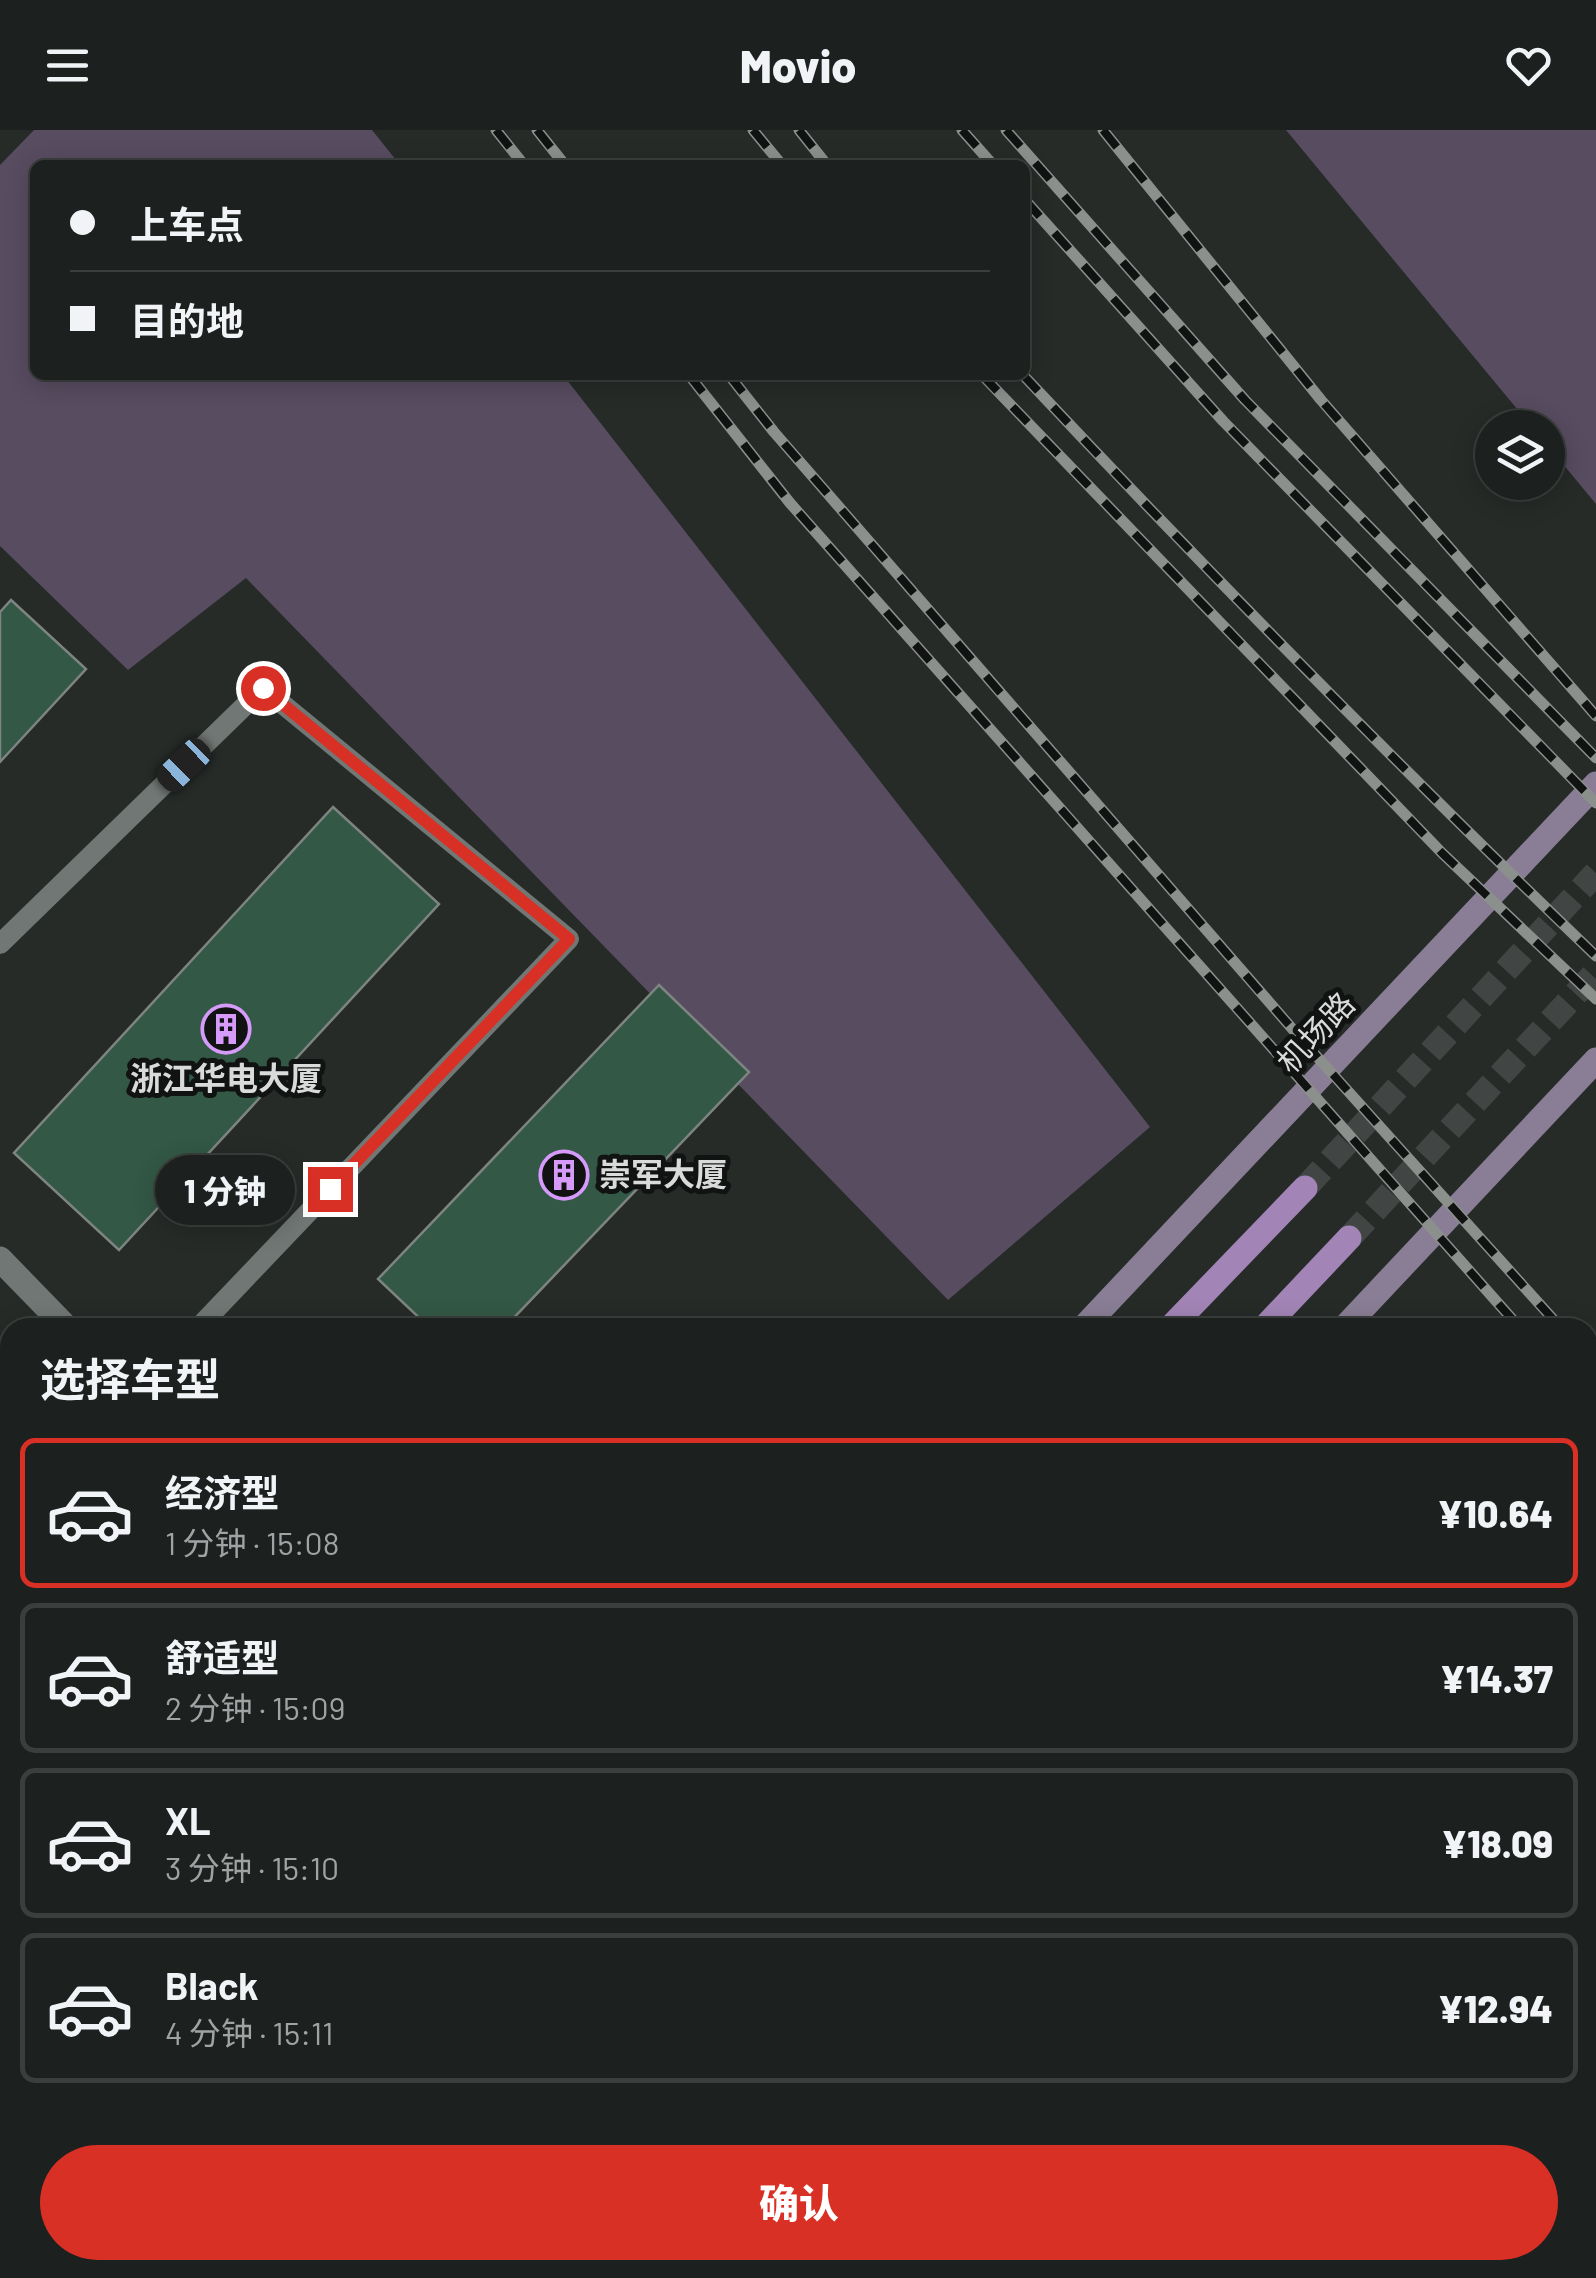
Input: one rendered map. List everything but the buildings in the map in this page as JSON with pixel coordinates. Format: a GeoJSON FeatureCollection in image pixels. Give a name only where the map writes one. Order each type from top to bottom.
{"type":"FeatureCollection","features":[{"type":"Feature","properties":{"kind":"main road","name":"机场路"},"geometry":{"type":"LineString","coordinates":[[1092,1318],[1596,784]]}},
{"type":"Feature","properties":{"kind":"main road"},"geometry":{"type":"LineString","coordinates":[[1353,1318],[1596,1060]]}},
{"type":"Feature","properties":{"kind":"main road"},"geometry":{"type":"LineString","coordinates":[[1180,1318],[1305,1188]]}},
{"type":"Feature","properties":{"kind":"main road"},"geometry":{"type":"LineString","coordinates":[[1273,1318],[1349,1238]]}},
{"type":"Feature","properties":{"kind":"street"},"geometry":{"type":"LineString","coordinates":[[0,1259],[56,1318]]}},
{"type":"Feature","properties":{"kind":"lane"},"geometry":{"type":"LineString","coordinates":[[0,944],[263,688],[569,939],[208,1318]]}},
{"type":"Feature","properties":{"kind":"shaded area"},"geometry":{"type":"Polygon","coordinates":[[[34,130],[372,130],[396,160],[30,160],[30,380],[567,380],[1150,1127],[948,1300],[246,578],[128,670],[0,546],[0,165],[34,130]]]}},
{"type":"Feature","properties":{"kind":"shaded area"},"geometry":{"type":"Polygon","coordinates":[[[1286,130],[1596,130],[1596,504],[1565,467],[1565,410],[1518,410],[1286,130]]]}},
{"type":"Feature","properties":{"kind":"tunnel"},"geometry":{"type":"LineString","coordinates":[[1305,1188],[1596,873]]}},
{"type":"Feature","properties":{"kind":"tunnel"},"geometry":{"type":"LineString","coordinates":[[1349,1238],[1596,972]]}},
{"type":"Feature","properties":{"kind":"railway"},"geometry":{"type":"LineString","coordinates":[[496,130],[520,160]]}},
{"type":"Feature","properties":{"kind":"railway"},"geometry":{"type":"LineString","coordinates":[[537,130],[561,160]]}},
{"type":"Feature","properties":{"kind":"railway"},"geometry":{"type":"LineString","coordinates":[[753,130],[778,160]]}},
{"type":"Feature","properties":{"kind":"railway"},"geometry":{"type":"LineString","coordinates":[[799,130],[823,160]]}},
{"type":"Feature","properties":{"kind":"railway"},"geometry":{"type":"LineString","coordinates":[[962,130],[989,160]]}},
{"type":"Feature","properties":{"kind":"railway"},"geometry":{"type":"LineString","coordinates":[[1006,130],[1245,400],[1596,758]]}},
{"type":"Feature","properties":{"kind":"railway"},"geometry":{"type":"LineString","coordinates":[[1103,130],[1321,400],[1596,716]]}},
{"type":"Feature","properties":{"kind":"railway"},"geometry":{"type":"LineString","coordinates":[[1030,206],[1223,421],[1596,803]]}},
{"type":"Feature","properties":{"kind":"railway"},"geometry":{"type":"LineString","coordinates":[[693,380],[790,503],[1511,1318]]}},
{"type":"Feature","properties":{"kind":"railway"},"geometry":{"type":"LineString","coordinates":[[733,380],[1302,1040],[1552,1318]]}},
{"type":"Feature","properties":{"kind":"railway"},"geometry":{"type":"LineString","coordinates":[[987,380],[1442,853],[1596,999]]}},
{"type":"Feature","properties":{"kind":"railway"},"geometry":{"type":"LineString","coordinates":[[1028,380],[1306,669],[1596,956]]}},
{"type":"Feature","properties":{"kind":"place","name":"浙江华电大厦"},"geometry":{"type":"Point","coordinates":[226,1029]}},
{"type":"Feature","properties":{"kind":"place","name":"崇军大厦"},"geometry":{"type":"Point","coordinates":[564,1175]}},
{"type":"Feature","properties":{"kind":"route"},"geometry":{"type":"LineString","coordinates":[[263,688],[569,939],[330,1189]]}}]}
